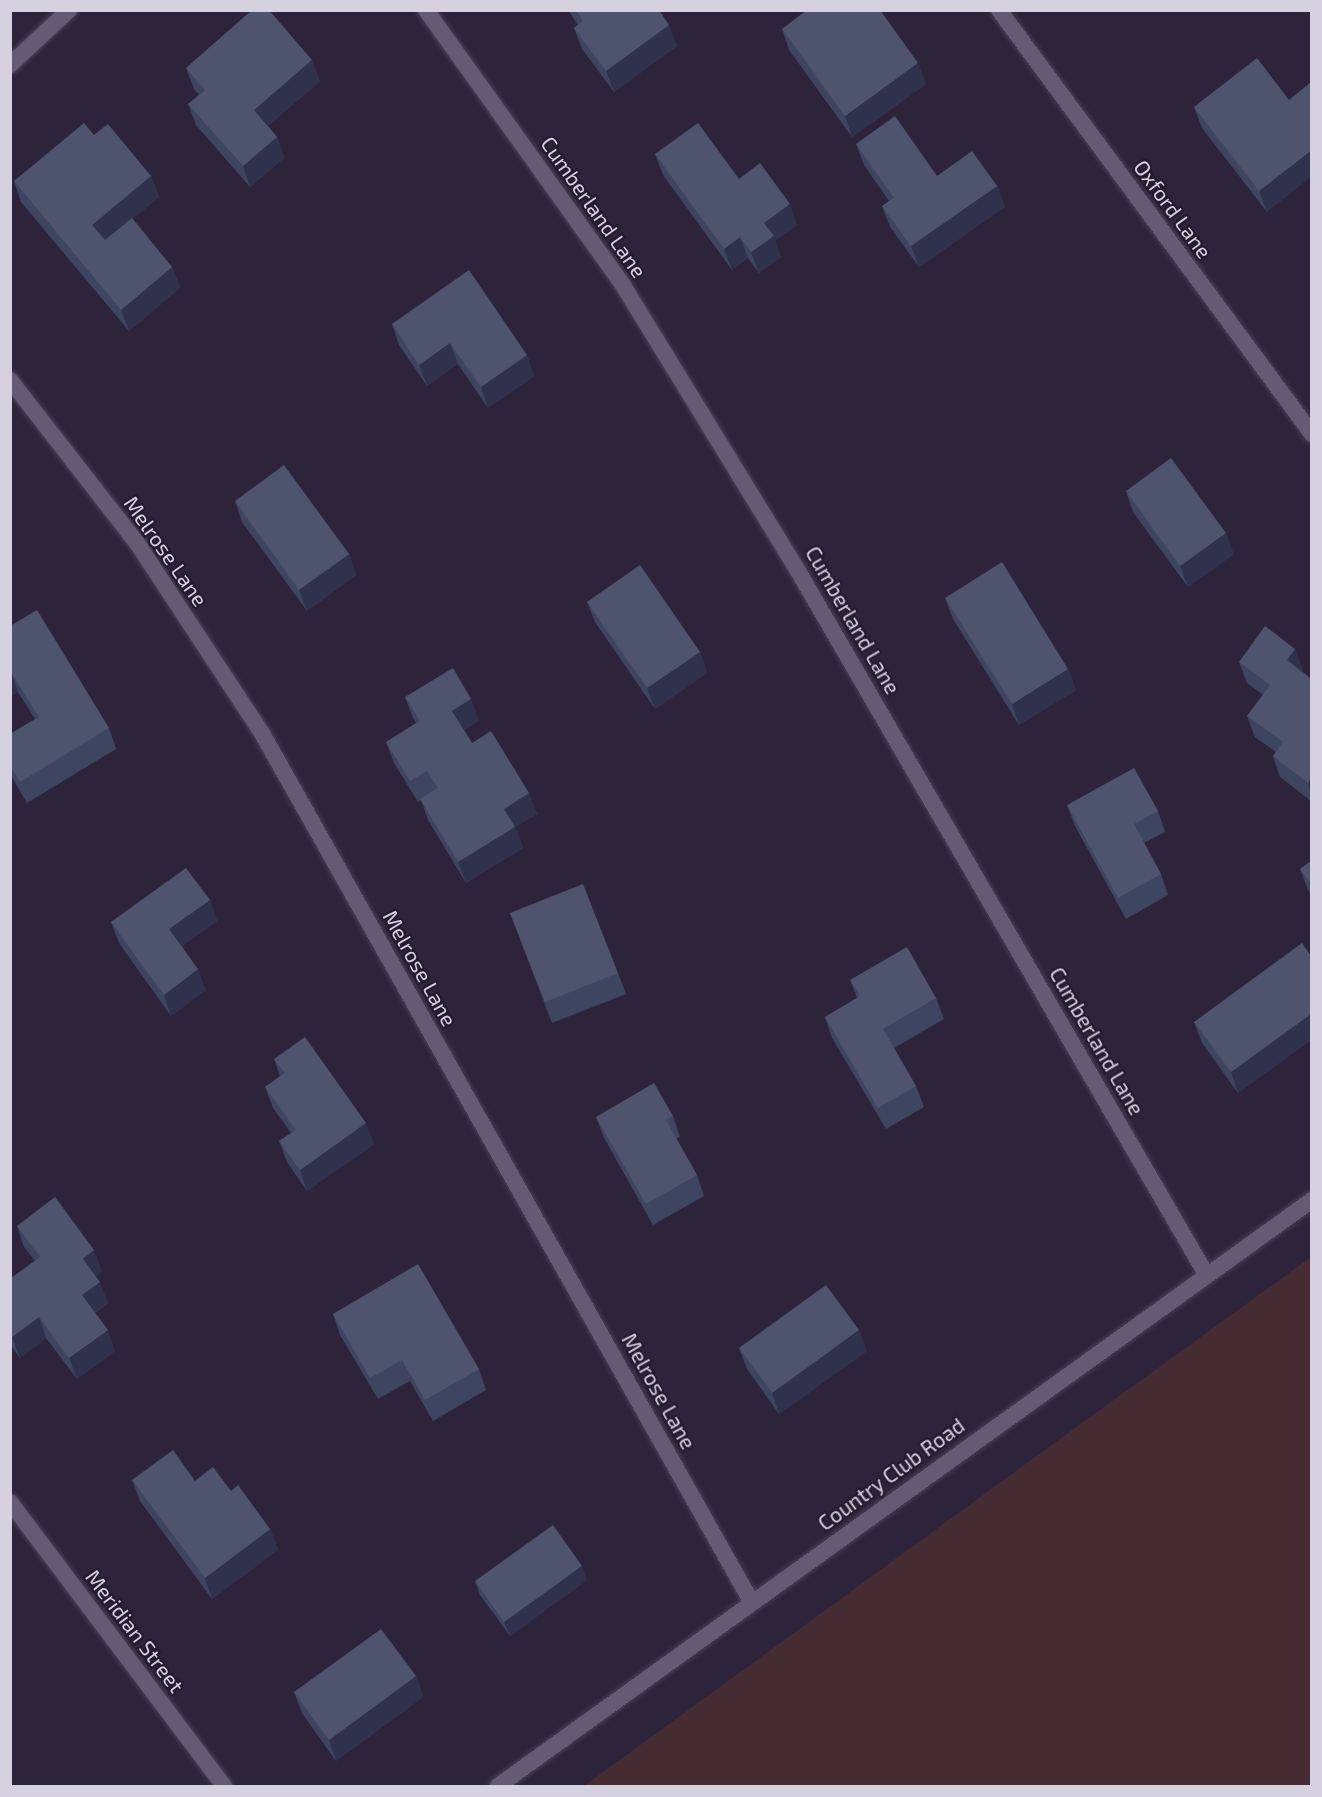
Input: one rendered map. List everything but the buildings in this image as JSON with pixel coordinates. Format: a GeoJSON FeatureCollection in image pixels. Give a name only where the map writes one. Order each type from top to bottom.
{"type":"FeatureCollection","features":[{"type":"Feature","properties":{"kind":"street"},"geometry":{"type":"LineString","coordinates":[[10,65],[69,10]]}},
{"type":"Feature","properties":{"kind":"street","name":"Cumberland Lane"},"geometry":{"type":"LineString","coordinates":[[426,10],[630,297],[798,571],[1206,1274]]}},
{"type":"Feature","properties":{"kind":"street","name":"Oxford Lane"},"geometry":{"type":"LineString","coordinates":[[999,10],[1311,434]]}},
{"type":"Feature","properties":{"kind":"street","name":"Melrose Lane"},"geometry":{"type":"LineString","coordinates":[[10,380],[139,546],[262,735],[752,1603]]}},
{"type":"Feature","properties":{"kind":"street","name":"Country Club Road"},"geometry":{"type":"LineString","coordinates":[[498,1786],[1311,1200]]}},
{"type":"Feature","properties":{"kind":"street","name":"Meridian Street"},"geometry":{"type":"LineString","coordinates":[[10,1502],[224,1786]]}},
{"type":"Feature","properties":{"kind":"shaded area"},"geometry":{"type":"Polygon","coordinates":[[[1311,1257],[1311,1786],[584,1786],[1053,1444],[1311,1257]]]}}]}
